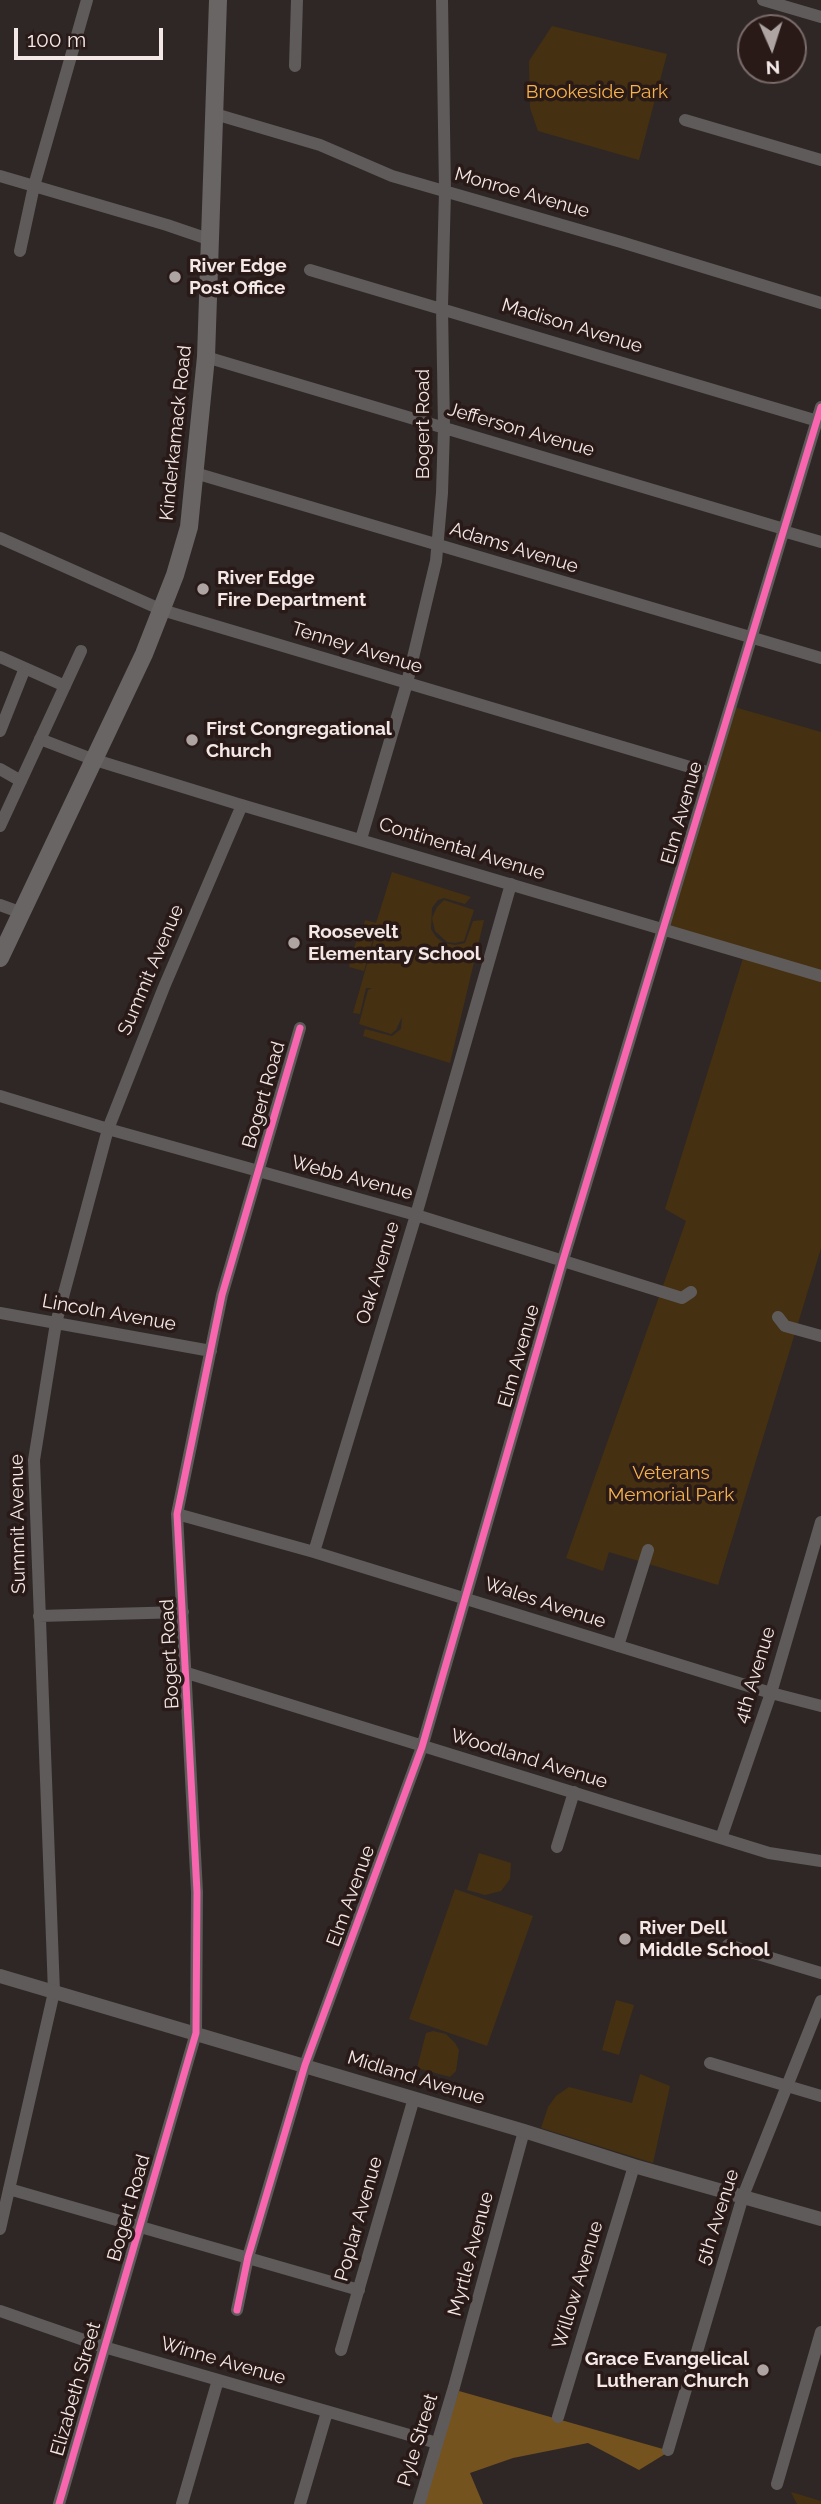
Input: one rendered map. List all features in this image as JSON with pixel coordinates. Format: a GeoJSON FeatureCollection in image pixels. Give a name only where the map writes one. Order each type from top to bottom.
{"type":"FeatureCollection","features":[{"type":"Feature","properties":{"kind":"main road","name":"Kinderkamack Road"},"geometry":{"type":"LineString","coordinates":[[0,958],[92,759],[117,712],[162,610],[188,527],[206,357],[218,0]]}},
{"type":"Feature","properties":{"kind":"street"},"geometry":{"type":"LineString","coordinates":[[20,251],[34,186],[87,0]]}},
{"type":"Feature","properties":{"kind":"street"},"geometry":{"type":"LineString","coordinates":[[295,66],[297,0]]}},
{"type":"Feature","properties":{"kind":"street","name":"Bogert Road"},"geometry":{"type":"LineString","coordinates":[[360,839],[407,683],[424,617],[437,545],[444,428],[442,307],[445,191],[442,0]]}},
{"type":"Feature","properties":{"kind":"street"},"geometry":{"type":"LineString","coordinates":[[763,0],[821,17]]}},
{"type":"Feature","properties":{"kind":"street","name":"Monroe Avenue"},"geometry":{"type":"LineString","coordinates":[[215,114],[320,145],[393,176],[821,303]]}},
{"type":"Feature","properties":{"kind":"street"},"geometry":{"type":"LineString","coordinates":[[685,120],[821,160]]}},
{"type":"Feature","properties":{"kind":"street"},"geometry":{"type":"LineString","coordinates":[[0,176],[211,240]]}},
{"type":"Feature","properties":{"kind":"street","name":"Madison Avenue"},"geometry":{"type":"LineString","coordinates":[[310,270],[819,421]]}},
{"type":"Feature","properties":{"kind":"street","name":"Jefferson Avenue"},"geometry":{"type":"LineString","coordinates":[[206,357],[821,542]]}},
{"type":"Feature","properties":{"kind":"street","name":"Elm Avenue"},"geometry":{"type":"LineString","coordinates":[[237,2310],[248,2258],[306,2065],[422,1747],[564,1260],[783,530],[819,421],[821,407]]}},
{"type":"Feature","properties":{"kind":"street","name":"Adams Avenue"},"geometry":{"type":"LineString","coordinates":[[195,473],[821,658]]}},
{"type":"Feature","properties":{"kind":"street","name":"Tenney Avenue"},"geometry":{"type":"LineString","coordinates":[[0,538],[162,610],[710,773]]}},
{"type":"Feature","properties":{"kind":"street"},"geometry":{"type":"LineString","coordinates":[[0,826],[81,651]]}},
{"type":"Feature","properties":{"kind":"street"},"geometry":{"type":"LineString","coordinates":[[0,657],[65,686]]}},
{"type":"Feature","properties":{"kind":"street"},"geometry":{"type":"LineString","coordinates":[[0,730],[25,668]]}},
{"type":"Feature","properties":{"kind":"street","name":"Continental Avenue"},"geometry":{"type":"LineString","coordinates":[[40,739],[92,759],[242,805],[821,976]]}},
{"type":"Feature","properties":{"kind":"street"},"geometry":{"type":"LineString","coordinates":[[0,769],[21,781]]}},
{"type":"Feature","properties":{"kind":"street","name":"Summit Avenue"},"geometry":{"type":"LineString","coordinates":[[0,2229],[54,1992],[34,1460],[56,1323],[108,1129],[164,988],[242,805]]}},
{"type":"Feature","properties":{"kind":"street","name":"Oak Avenue"},"geometry":{"type":"LineString","coordinates":[[314,1552],[416,1215],[511,884]]}},
{"type":"Feature","properties":{"kind":"street"},"geometry":{"type":"LineString","coordinates":[[0,905],[22,912]]}},
{"type":"Feature","properties":{"kind":"street","name":"Bogert Road"},"geometry":{"type":"LineString","coordinates":[[123,2284],[196,2034],[197,1892],[177,1514],[222,1295],[300,1028]]}},
{"type":"Feature","properties":{"kind":"street","name":"Webb Avenue"},"geometry":{"type":"LineString","coordinates":[[0,1096],[258,1172],[416,1215],[682,1298],[691,1292]]}},
{"type":"Feature","properties":{"kind":"street","name":"Lincoln Avenue"},"geometry":{"type":"LineString","coordinates":[[0,1313],[211,1351]]}},
{"type":"Feature","properties":{"kind":"street"},"geometry":{"type":"LineString","coordinates":[[778,1317],[785,1326],[821,1336]]}},
{"type":"Feature","properties":{"kind":"street","name":"Wales Avenue"},"geometry":{"type":"LineString","coordinates":[[177,1514],[314,1552],[821,1706]]}},
{"type":"Feature","properties":{"kind":"street","name":"4th Avenue"},"geometry":{"type":"LineString","coordinates":[[721,1838],[771,1693],[821,1522]]}},
{"type":"Feature","properties":{"kind":"street"},"geometry":{"type":"LineString","coordinates":[[618,1646],[648,1550]]}},
{"type":"Feature","properties":{"kind":"street"},"geometry":{"type":"LineString","coordinates":[[40,1616],[183,1612]]}},
{"type":"Feature","properties":{"kind":"street","name":"Woodland Avenue"},"geometry":{"type":"LineString","coordinates":[[187,1674],[769,1853],[821,1861]]}},
{"type":"Feature","properties":{"kind":"street"},"geometry":{"type":"LineString","coordinates":[[557,1847],[574,1792]]}},
{"type":"Feature","properties":{"kind":"street"},"geometry":{"type":"LineString","coordinates":[[728,1945],[821,1973]]}},
{"type":"Feature","properties":{"kind":"street","name":"Midland Avenue"},"geometry":{"type":"LineString","coordinates":[[0,1976],[524,2130],[634,2166],[821,2219]]}},
{"type":"Feature","properties":{"kind":"street","name":"5th Avenue"},"geometry":{"type":"LineString","coordinates":[[668,2450],[743,2196],[821,2001]]}},
{"type":"Feature","properties":{"kind":"street"},"geometry":{"type":"LineString","coordinates":[[709,2063],[821,2096]]}},
{"type":"Feature","properties":{"kind":"street","name":"Poplar Avenue"},"geometry":{"type":"LineString","coordinates":[[341,2350],[414,2098]]}},
{"type":"Feature","properties":{"kind":"street","name":"Myrtle Avenue"},"geometry":{"type":"LineString","coordinates":[[454,2387],[524,2130]]}},
{"type":"Feature","properties":{"kind":"street","name":"Willow Avenue"},"geometry":{"type":"LineString","coordinates":[[558,2417],[634,2166]]}},
{"type":"Feature","properties":{"kind":"street"},"geometry":{"type":"LineString","coordinates":[[9,2189],[359,2290]]}},
{"type":"Feature","properties":{"kind":"street","name":"Elizabeth Street"},"geometry":{"type":"LineString","coordinates":[[59,2504],[123,2284]]}},
{"type":"Feature","properties":{"kind":"street","name":"Winne Avenue"},"geometry":{"type":"LineString","coordinates":[[0,2311],[104,2347],[437,2443]]}},
{"type":"Feature","properties":{"kind":"street"},"geometry":{"type":"LineString","coordinates":[[778,2484],[821,2332]]}},
{"type":"Feature","properties":{"kind":"street"},"geometry":{"type":"LineString","coordinates":[[182,2504],[218,2380]]}},
{"type":"Feature","properties":{"kind":"street","name":"Pyle Street"},"geometry":{"type":"LineString","coordinates":[[419,2504],[454,2387]]}},
{"type":"Feature","properties":{"kind":"street"},"geometry":{"type":"LineString","coordinates":[[300,2504],[327,2412]]}},
{"type":"Feature","properties":{"kind":"green space","name":"Brookeside Park"},"geometry":{"type":"Polygon","coordinates":[[[552,26],[667,54],[639,160],[538,131],[530,108],[529,61],[552,26]]]}},
{"type":"Feature","properties":{"kind":"green space","name":"Veterans Memorial Park"},"geometry":{"type":"Polygon","coordinates":[[[731,706],[821,732],[821,1248],[718,1585],[609,1552],[603,1571],[566,1558],[686,1221],[665,1209],[744,955],[665,931],[731,706]]]}},
{"type":"Feature","properties":{"kind":"green space"},"geometry":{"type":"Polygon","coordinates":[[[392,872],[471,897],[465,904],[444,898],[438,900],[432,908],[431,929],[444,943],[465,943],[473,921],[484,920],[450,1063],[363,1036],[365,1029],[392,1036],[401,1029],[402,1017],[391,1034],[359,1024],[368,990],[372,988],[366,988],[360,1014],[353,1013],[376,933],[363,929],[365,920],[376,923],[392,872]]]}},
{"type":"Feature","properties":{"kind":"green space"},"geometry":{"type":"Polygon","coordinates":[[[444,900],[474,910],[464,941],[447,942],[435,931],[432,918],[444,900]]]}},
{"type":"Feature","properties":{"kind":"green space"},"geometry":{"type":"Polygon","coordinates":[[[359,931],[374,935],[364,971],[349,967],[359,931]]]}},
{"type":"Feature","properties":{"kind":"green space"},"geometry":{"type":"Polygon","coordinates":[[[479,1853],[511,1863],[510,1879],[501,1891],[485,1895],[467,1890],[479,1853]]]}},
{"type":"Feature","properties":{"kind":"green space"},"geometry":{"type":"Polygon","coordinates":[[[455,1889],[533,1916],[487,2046],[409,2019],[455,1889]]]}},
{"type":"Feature","properties":{"kind":"green space"},"geometry":{"type":"Polygon","coordinates":[[[616,2000],[634,2005],[619,2055],[602,2050],[616,2000]]]}},
{"type":"Feature","properties":{"kind":"green space"},"geometry":{"type":"Polygon","coordinates":[[[433,2031],[446,2034],[459,2050],[456,2071],[450,2077],[417,2068],[426,2033],[433,2031]]]}},
{"type":"Feature","properties":{"kind":"green space"},"geometry":{"type":"Polygon","coordinates":[[[640,2074],[670,2086],[653,2163],[541,2128],[548,2107],[556,2096],[569,2087],[632,2103],[640,2074]]]}},
{"type":"Feature","properties":{"kind":"green space"},"geometry":{"type":"Polygon","coordinates":[[[791,2492],[821,2501],[821,2504],[797,2504],[791,2492]]]}},
{"type":"Feature","properties":{"kind":"shaded area"},"geometry":{"type":"Polygon","coordinates":[[[459,2391],[670,2451],[639,2470],[588,2443],[513,2458],[470,2473],[483,2504],[419,2504],[459,2391]]]}},
{"type":"Feature","properties":{"kind":"cycle path"},"geometry":{"type":"LineString","coordinates":[[237,2310],[248,2257],[305,2065],[422,1747],[563,1260],[821,407]]}},
{"type":"Feature","properties":{"kind":"cycle path"},"geometry":{"type":"LineString","coordinates":[[59,2504],[196,2033],[197,1892],[177,1514],[222,1295],[300,1028]]}},
{"type":"Feature","properties":{"kind":"place","name":"River Edge Post Office"},"geometry":{"type":"Point","coordinates":[175,277]}},
{"type":"Feature","properties":{"kind":"place","name":"River Edge Fire Department"},"geometry":{"type":"Point","coordinates":[203,589]}},
{"type":"Feature","properties":{"kind":"place","name":"First Congregational Church"},"geometry":{"type":"Point","coordinates":[192,740]}},
{"type":"Feature","properties":{"kind":"place","name":"Roosevelt Elementary School"},"geometry":{"type":"Point","coordinates":[294,943]}},
{"type":"Feature","properties":{"kind":"place","name":"River Dell Middle School"},"geometry":{"type":"Point","coordinates":[625,1939]}},
{"type":"Feature","properties":{"kind":"place","name":"Grace Evangelical Lutheran Church"},"geometry":{"type":"Point","coordinates":[763,2370]}}]}
